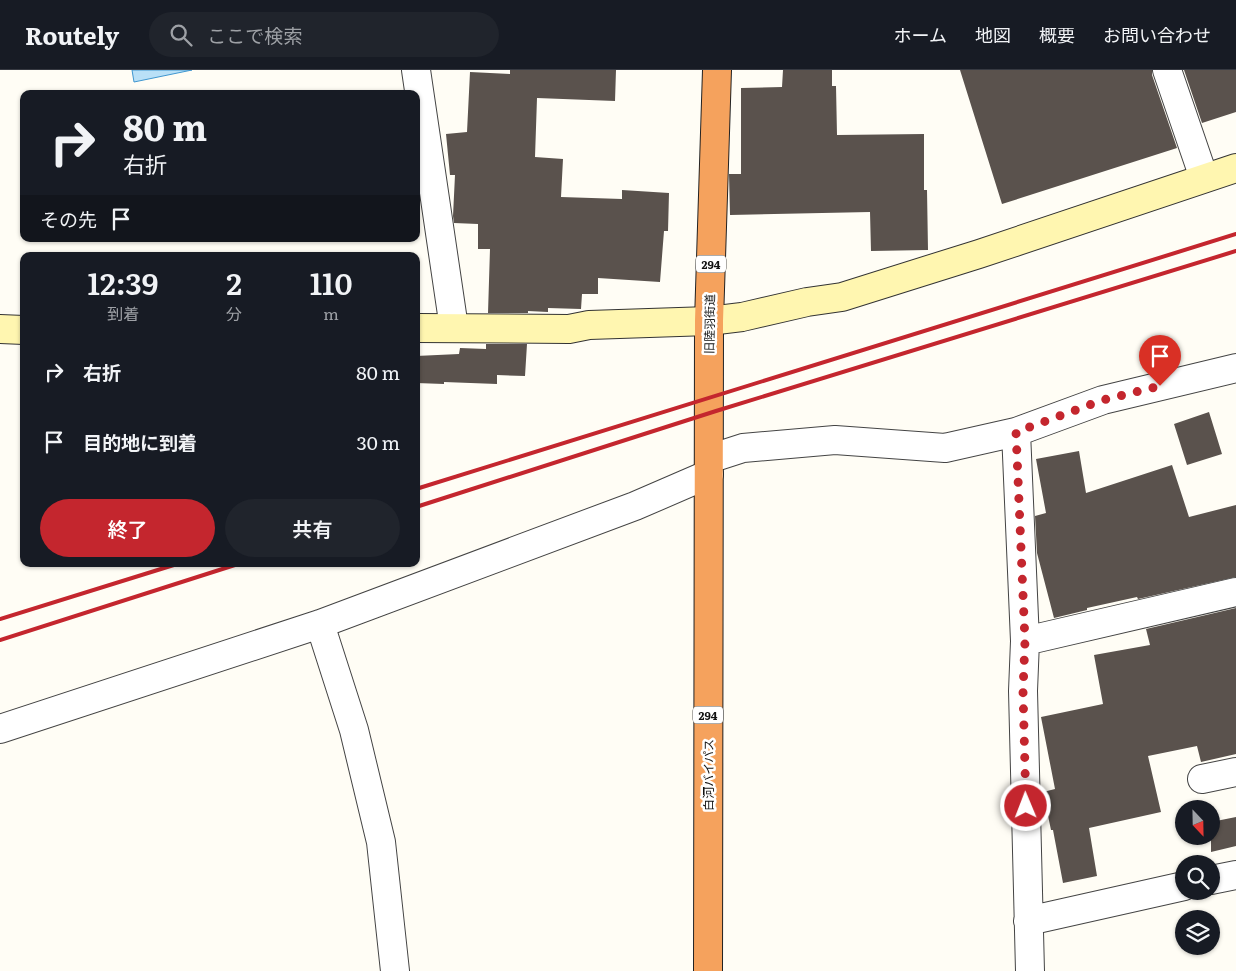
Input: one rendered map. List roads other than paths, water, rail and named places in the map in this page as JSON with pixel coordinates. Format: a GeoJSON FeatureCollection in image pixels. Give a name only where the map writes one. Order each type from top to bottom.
{"type":"FeatureCollection","features":[{"type":"Feature","properties":{"kind":"highway","name":"旧陸羽街道"},"geometry":{"type":"LineString","coordinates":[[709,466],[709,321],[717,70]]}},
{"type":"Feature","properties":{"kind":"highway","name":"白河バイパス"},"geometry":{"type":"LineString","coordinates":[[708,971],[709,466]]}},
{"type":"Feature","properties":{"kind":"street"},"geometry":{"type":"LineString","coordinates":[[416,70],[419,90]]}},
{"type":"Feature","properties":{"kind":"street"},"geometry":{"type":"LineString","coordinates":[[1167,70],[1204,178]]}},
{"type":"Feature","properties":{"kind":"street"},"geometry":{"type":"LineString","coordinates":[[420,97],[454,328]]}},
{"type":"Feature","properties":{"kind":"street"},"geometry":{"type":"LineString","coordinates":[[420,328],[570,329],[589,325],[709,321],[742,317],[807,302],[842,297],[979,254],[1236,168]]}},
{"type":"Feature","properties":{"kind":"street"},"geometry":{"type":"LineString","coordinates":[[0,329],[20,330]]}},
{"type":"Feature","properties":{"kind":"street"},"geometry":{"type":"LineString","coordinates":[[0,729],[320,624],[635,506],[743,448],[835,440],[945,448],[1016,432],[1103,400],[1236,368]]}},
{"type":"Feature","properties":{"kind":"street"},"geometry":{"type":"LineString","coordinates":[[1016,432],[1025,641],[1023,691],[1030,971]]}},
{"type":"Feature","properties":{"kind":"street"},"geometry":{"type":"LineString","coordinates":[[1025,641],[1236,592]]}},
{"type":"Feature","properties":{"kind":"street"},"geometry":{"type":"LineString","coordinates":[[320,624],[354,730],[381,842],[395,971]]}},
{"type":"Feature","properties":{"kind":"street"},"geometry":{"type":"LineString","coordinates":[[1202,780],[1236,772]]}},
{"type":"Feature","properties":{"kind":"street"},"geometry":{"type":"LineString","coordinates":[[1220,878],[1236,874]]}},
{"type":"Feature","properties":{"kind":"street"},"geometry":{"type":"LineString","coordinates":[[1028,921],[1175,888]]}},
{"type":"Feature","properties":{"kind":"water"},"geometry":{"type":"Polygon","coordinates":[[[132,70],[192,70],[134,82],[132,70]]]}},
{"type":"Feature","properties":{"kind":"railway"},"geometry":{"type":"LineString","coordinates":[[420,488],[1236,234]]}},
{"type":"Feature","properties":{"kind":"railway"},"geometry":{"type":"LineString","coordinates":[[420,506],[716,411],[1236,251]]}},
{"type":"Feature","properties":{"kind":"railway"},"geometry":{"type":"LineString","coordinates":[[0,619],[167,567]]}},
{"type":"Feature","properties":{"kind":"railway"},"geometry":{"type":"LineString","coordinates":[[0,640],[229,567]]}}]}
